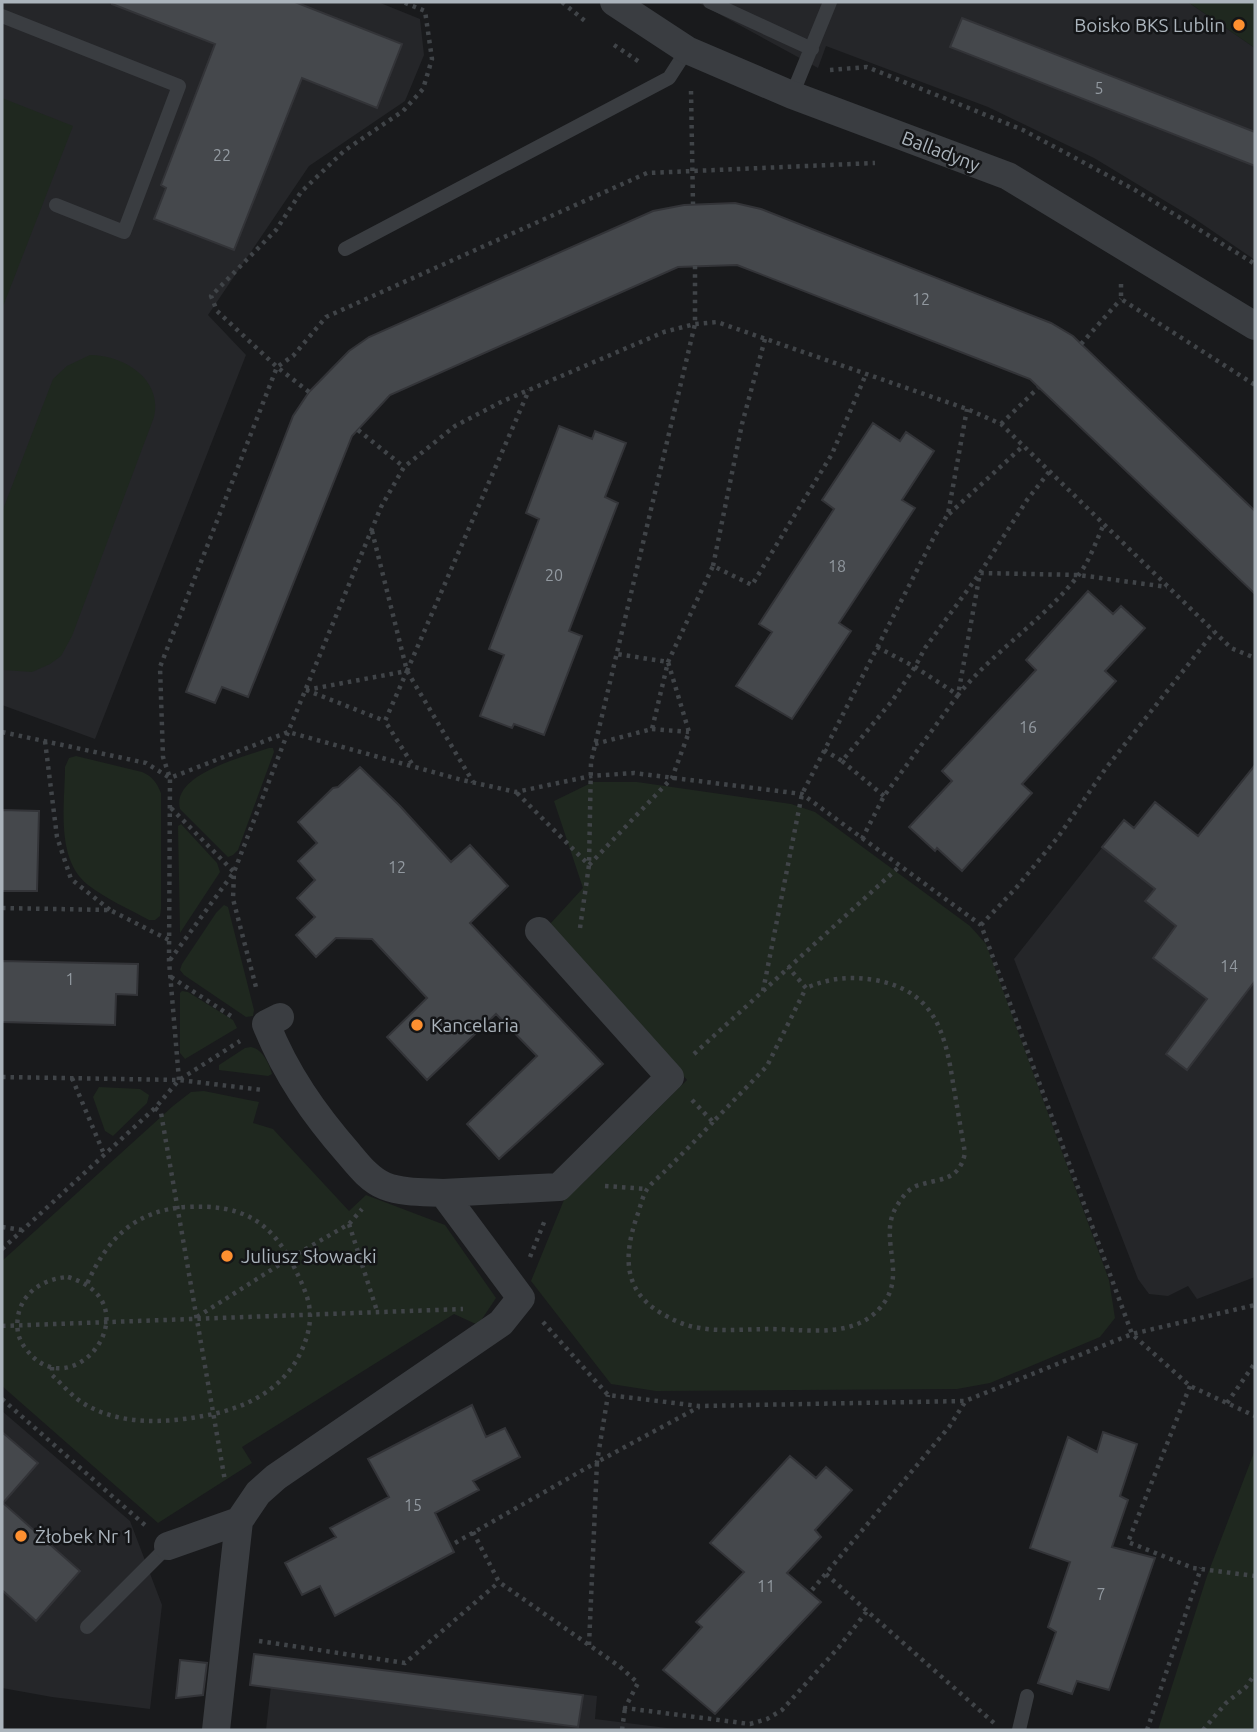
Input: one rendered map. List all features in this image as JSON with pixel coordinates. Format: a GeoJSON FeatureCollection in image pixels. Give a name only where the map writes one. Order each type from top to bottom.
{"type":"FeatureCollection","features":[{"type":"Feature","properties":{"kind":"street","name":"Balladyny"},"geometry":{"type":"LineString","coordinates":[[614,2],[687,50],[797,84],[1009,176],[1255,326]]}},
{"type":"Feature","properties":{"kind":"street"},"geometry":{"type":"LineString","coordinates":[[267,1024],[278,1053],[297,1088],[324,1126],[374,1181],[397,1190],[443,1193],[559,1187],[670,1077],[539,931]]}},
{"type":"Feature","properties":{"kind":"street"},"geometry":{"type":"LineString","coordinates":[[216,1730],[239,1521],[258,1493],[501,1323],[521,1298],[443,1193]]}},
{"type":"Feature","properties":{"kind":"street"},"geometry":{"type":"LineString","coordinates":[[169,1546],[239,1521]]}},
{"type":"Feature","properties":{"kind":"lane"},"geometry":{"type":"LineString","coordinates":[[710,2],[812,49]]}},
{"type":"Feature","properties":{"kind":"lane"},"geometry":{"type":"LineString","coordinates":[[797,84],[830,2]]}},
{"type":"Feature","properties":{"kind":"lane"},"geometry":{"type":"LineString","coordinates":[[2,16],[179,86],[124,232],[56,205]]}},
{"type":"Feature","properties":{"kind":"lane"},"geometry":{"type":"LineString","coordinates":[[345,249],[670,78],[687,50]]}},
{"type":"Feature","properties":{"kind":"lane"},"geometry":{"type":"LineString","coordinates":[[87,1627],[169,1546]]}},
{"type":"Feature","properties":{"kind":"lane"},"geometry":{"type":"LineString","coordinates":[[1019,1730],[1027,1696]]}},
{"type":"Feature","properties":{"kind":"path"},"geometry":{"type":"LineString","coordinates":[[309,392],[277,367],[217,311],[211,296],[276,230],[301,191],[344,151],[403,111],[423,89],[432,59],[425,11],[403,2]]}},
{"type":"Feature","properties":{"kind":"path"},"geometry":{"type":"LineString","coordinates":[[562,2],[593,27]]}},
{"type":"Feature","properties":{"kind":"path"},"geometry":{"type":"LineString","coordinates":[[613,44],[670,78]]}},
{"type":"Feature","properties":{"kind":"path"},"geometry":{"type":"LineString","coordinates":[[797,84],[867,67],[1023,130],[1123,183],[1255,264]]}},
{"type":"Feature","properties":{"kind":"path"},"geometry":{"type":"LineString","coordinates":[[693,204],[691,86],[704,91]]}},
{"type":"Feature","properties":{"kind":"path"},"geometry":{"type":"LineString","coordinates":[[179,1080],[169,961],[170,778],[163,757],[160,667],[277,367],[293,356],[326,317],[647,173],[883,162],[871,158]]}},
{"type":"Feature","properties":{"kind":"path"},"geometry":{"type":"LineString","coordinates":[[574,970],[589,865],[591,776],[595,744],[695,324],[695,267]]}},
{"type":"Feature","properties":{"kind":"path"},"geometry":{"type":"LineString","coordinates":[[1081,344],[1122,299],[1121,282],[1112,277]]}},
{"type":"Feature","properties":{"kind":"path"},"geometry":{"type":"LineString","coordinates":[[1122,299],[1255,385]]}},
{"type":"Feature","properties":{"kind":"path"},"geometry":{"type":"LineString","coordinates":[[169,961],[233,872],[381,507],[404,467],[455,426],[529,390],[664,332],[695,324],[717,322],[967,409],[1001,424],[1231,648],[1255,659]]}},
{"type":"Feature","properties":{"kind":"path"},"geometry":{"type":"LineString","coordinates":[[652,729],[668,662],[713,566],[742,424],[765,338]]}},
{"type":"Feature","properties":{"kind":"path"},"geometry":{"type":"LineString","coordinates":[[713,566],[752,584],[832,454],[866,374]]}},
{"type":"Feature","properties":{"kind":"path"},"geometry":{"type":"LineString","coordinates":[[1001,424],[1038,388]]}},
{"type":"Feature","properties":{"kind":"path"},"geometry":{"type":"LineString","coordinates":[[385,721],[529,390]]}},
{"type":"Feature","properties":{"kind":"path"},"geometry":{"type":"LineString","coordinates":[[948,514],[967,409]]}},
{"type":"Feature","properties":{"kind":"path"},"geometry":{"type":"LineString","coordinates":[[358,430],[404,467]]}},
{"type":"Feature","properties":{"kind":"path"},"geometry":{"type":"LineString","coordinates":[[763,991],[802,794],[948,514],[1023,446]]}},
{"type":"Feature","properties":{"kind":"path"},"geometry":{"type":"LineString","coordinates":[[842,761],[892,701],[925,648],[1049,472]]}},
{"type":"Feature","properties":{"kind":"path"},"geometry":{"type":"LineString","coordinates":[[862,839],[884,796],[958,695],[974,676],[1037,620],[1079,575],[1104,524]]}},
{"type":"Feature","properties":{"kind":"path"},"geometry":{"type":"LineString","coordinates":[[372,531],[407,671],[474,783]]}},
{"type":"Feature","properties":{"kind":"path"},"geometry":{"type":"LineString","coordinates":[[980,573],[1079,575],[1168,587]]}},
{"type":"Feature","properties":{"kind":"path"},"geometry":{"type":"LineString","coordinates":[[958,695],[980,573]]}},
{"type":"Feature","properties":{"kind":"path"},"geometry":{"type":"LineString","coordinates":[[981,925],[1058,837],[1106,768],[1214,632]]}},
{"type":"Feature","properties":{"kind":"path"},"geometry":{"type":"LineString","coordinates":[[877,647],[915,667],[958,695]]}},
{"type":"Feature","properties":{"kind":"path"},"geometry":{"type":"LineString","coordinates":[[617,654],[668,662]]}},
{"type":"Feature","properties":{"kind":"path"},"geometry":{"type":"LineString","coordinates":[[589,865],[672,778],[689,732],[668,662]]}},
{"type":"Feature","properties":{"kind":"path"},"geometry":{"type":"LineString","coordinates":[[306,690],[407,671]]}},
{"type":"Feature","properties":{"kind":"path"},"geometry":{"type":"LineString","coordinates":[[306,690],[385,721],[414,767]]}},
{"type":"Feature","properties":{"kind":"path"},"geometry":{"type":"LineString","coordinates":[[595,744],[652,729],[689,732]]}},
{"type":"Feature","properties":{"kind":"path"},"geometry":{"type":"LineString","coordinates":[[2,732],[146,762],[170,778]]}},
{"type":"Feature","properties":{"kind":"path"},"geometry":{"type":"LineString","coordinates":[[170,778],[288,732],[516,792],[591,776],[634,773],[802,794],[981,925],[1132,1334],[1190,1386],[1255,1416]]}},
{"type":"Feature","properties":{"kind":"path"},"geometry":{"type":"LineString","coordinates":[[45,741],[57,837],[71,878],[110,910],[169,940]]}},
{"type":"Feature","properties":{"kind":"path"},"geometry":{"type":"LineString","coordinates":[[824,750],[842,761],[884,796]]}},
{"type":"Feature","properties":{"kind":"path"},"geometry":{"type":"LineString","coordinates":[[516,792],[589,865]]}},
{"type":"Feature","properties":{"kind":"path"},"geometry":{"type":"LineString","coordinates":[[170,808],[233,872],[233,899],[267,1024]]}},
{"type":"Feature","properties":{"kind":"path"},"geometry":{"type":"LineString","coordinates":[[713,1122],[670,1077],[900,866]]}},
{"type":"Feature","properties":{"kind":"path"},"geometry":{"type":"LineString","coordinates":[[2,908],[110,910]]}},
{"type":"Feature","properties":{"kind":"path"},"geometry":{"type":"LineString","coordinates":[[788,967],[806,988]]}},
{"type":"Feature","properties":{"kind":"path"},"geometry":{"type":"LineString","coordinates":[[170,976],[267,1024]]}},
{"type":"Feature","properties":{"kind":"path"},"geometry":{"type":"LineString","coordinates":[[840,978],[893,983],[929,1009],[947,1044],[965,1153],[963,1163],[943,1180],[915,1186],[901,1198],[893,1210],[889,1235],[893,1285],[890,1294],[870,1317],[846,1329],[701,1329],[678,1322],[649,1306],[635,1289],[629,1271],[630,1237],[647,1189],[767,1066],[806,988],[823,980],[840,978]]}},
{"type":"Feature","properties":{"kind":"path"},"geometry":{"type":"LineString","coordinates":[[2,1249],[155,1108],[179,1080],[267,1024]]}},
{"type":"Feature","properties":{"kind":"path"},"geometry":{"type":"LineString","coordinates":[[2,1077],[179,1080],[271,1091],[297,1088]]}},
{"type":"Feature","properties":{"kind":"path"},"geometry":{"type":"LineString","coordinates":[[72,1078],[104,1154]]}},
{"type":"Feature","properties":{"kind":"path"},"geometry":{"type":"LineString","coordinates":[[155,1108],[161,1113],[228,1496],[239,1521]]}},
{"type":"Feature","properties":{"kind":"path"},"geometry":{"type":"LineString","coordinates":[[196,1317],[349,1224],[384,1186]]}},
{"type":"Feature","properties":{"kind":"path"},"geometry":{"type":"LineString","coordinates":[[559,1187],[521,1277],[521,1298],[608,1395],[699,1406],[965,1401],[1132,1334],[1255,1305]]}},
{"type":"Feature","properties":{"kind":"path"},"geometry":{"type":"LineString","coordinates":[[52,1367],[52,1375],[86,1406],[108,1415],[154,1422],[182,1420],[214,1414],[250,1402],[282,1380],[299,1355],[308,1334],[309,1303],[290,1258],[274,1234],[256,1220],[236,1210],[212,1206],[168,1209],[134,1222],[116,1236],[104,1251],[87,1284]]}},
{"type":"Feature","properties":{"kind":"path"},"geometry":{"type":"LineString","coordinates":[[349,1224],[377,1311]]}},
{"type":"Feature","properties":{"kind":"path"},"geometry":{"type":"LineString","coordinates":[[2,1227],[22,1230]]}},
{"type":"Feature","properties":{"kind":"path"},"geometry":{"type":"LineString","coordinates":[[68,1277],[87,1284],[102,1298],[106,1321],[103,1337],[92,1354],[74,1365],[52,1367],[41,1364],[24,1346],[19,1336],[20,1307],[37,1286],[54,1278],[68,1277]]}},
{"type":"Feature","properties":{"kind":"path"},"geometry":{"type":"LineString","coordinates":[[2,1326],[464,1309],[489,1311],[501,1323]]}},
{"type":"Feature","properties":{"kind":"path"},"geometry":{"type":"LineString","coordinates":[[1227,1403],[1255,1363]]}},
{"type":"Feature","properties":{"kind":"path"},"geometry":{"type":"LineString","coordinates":[[1190,1386],[1128,1542],[1193,1568],[1255,1576]]}},
{"type":"Feature","properties":{"kind":"path"},"geometry":{"type":"LineString","coordinates":[[589,1645],[597,1462],[608,1395]]}},
{"type":"Feature","properties":{"kind":"path"},"geometry":{"type":"LineString","coordinates":[[2,1399],[169,1546]]}},
{"type":"Feature","properties":{"kind":"path"},"geometry":{"type":"LineString","coordinates":[[812,1590],[949,1427],[965,1401]]}},
{"type":"Feature","properties":{"kind":"path"},"geometry":{"type":"LineString","coordinates":[[455,1543],[699,1406]]}},
{"type":"Feature","properties":{"kind":"path"},"geometry":{"type":"LineString","coordinates":[[473,1532],[499,1582],[638,1683],[625,1708],[622,1730]]}},
{"type":"Feature","properties":{"kind":"path"},"geometry":{"type":"LineString","coordinates":[[1147,1730],[1201,1568]]}},
{"type":"Feature","properties":{"kind":"path"},"geometry":{"type":"LineString","coordinates":[[826,1574],[985,1713],[995,1723],[997,1730]]}},
{"type":"Feature","properties":{"kind":"path"},"geometry":{"type":"LineString","coordinates":[[228,1634],[405,1663],[499,1582]]}},
{"type":"Feature","properties":{"kind":"path"},"geometry":{"type":"LineString","coordinates":[[625,1708],[750,1724],[767,1718],[790,1702],[867,1611]]}},
{"type":"Feature","properties":{"kind":"path"},"geometry":{"type":"LineString","coordinates":[[1203,1730],[1226,1703],[1246,1687],[1255,1674]]}},
{"type":"Feature","properties":{"kind":"shaded area"},"geometry":{"type":"Polygon","coordinates":[[[2,2],[378,2],[420,19],[424,55],[405,101],[309,166],[208,315],[246,355],[95,739],[2,705],[2,2]]]}},
{"type":"Feature","properties":{"kind":"shaded area"},"geometry":{"type":"Polygon","coordinates":[[[697,2],[1188,2],[1255,48],[1255,260],[1195,219],[1094,158],[988,107],[826,46],[818,68],[697,2]]]}},
{"type":"Feature","properties":{"kind":"shaded area","name":"Boisko BKS Lublin"},"geometry":{"type":"Polygon","coordinates":[[[1188,2],[1255,2],[1255,48],[1188,2]]]}},
{"type":"Feature","properties":{"kind":"shaded area"},"geometry":{"type":"Polygon","coordinates":[[[2,98],[73,126],[2,309],[2,98]]]}},
{"type":"Feature","properties":{"kind":"shaded area"},"geometry":{"type":"Polygon","coordinates":[[[90,355],[115,359],[138,372],[152,391],[154,417],[72,636],[61,656],[32,672],[4,670],[2,512],[53,379],[67,366],[90,355]]]}},
{"type":"Feature","properties":{"kind":"shaded area"},"geometry":{"type":"Polygon","coordinates":[[[273,748],[274,752],[238,850],[228,857],[180,809],[180,797],[187,786],[212,769],[273,748]]]}},
{"type":"Feature","properties":{"kind":"shaded area"},"geometry":{"type":"Polygon","coordinates":[[[76,756],[142,772],[156,783],[161,793],[161,909],[160,916],[155,920],[149,920],[95,890],[78,874],[70,861],[64,830],[65,767],[69,758],[76,756]]]}},
{"type":"Feature","properties":{"kind":"shaded area"},"geometry":{"type":"Polygon","coordinates":[[[1255,765],[1255,1277],[1197,1299],[1188,1286],[1168,1296],[1149,1294],[1138,1279],[1014,959],[1124,820],[1134,828],[1155,802],[1198,836],[1255,765]]]}},
{"type":"Feature","properties":{"kind":"shaded area"},"geometry":{"type":"Polygon","coordinates":[[[593,782],[637,782],[791,804],[815,812],[970,926],[986,944],[1109,1280],[1115,1318],[1100,1337],[990,1383],[957,1389],[656,1391],[611,1384],[531,1281],[566,1195],[581,1185],[687,1080],[550,924],[583,888],[554,801],[593,782]]]}},
{"type":"Feature","properties":{"kind":"shaded area"},"geometry":{"type":"Polygon","coordinates":[[[181,824],[217,863],[220,872],[180,933],[178,826],[181,824]]]}},
{"type":"Feature","properties":{"kind":"shaded area"},"geometry":{"type":"Polygon","coordinates":[[[224,905],[228,907],[254,1010],[253,1016],[246,1017],[180,970],[216,913],[224,905]]]}},
{"type":"Feature","properties":{"kind":"shaded area"},"geometry":{"type":"Polygon","coordinates":[[[182,991],[233,1020],[237,1028],[185,1059],[180,1053],[182,991]]]}},
{"type":"Feature","properties":{"kind":"shaded area"},"geometry":{"type":"Polygon","coordinates":[[[251,1047],[264,1057],[272,1074],[268,1076],[219,1070],[219,1065],[251,1047]]]}},
{"type":"Feature","properties":{"kind":"shaded area"},"geometry":{"type":"Polygon","coordinates":[[[99,1087],[140,1089],[149,1095],[147,1103],[113,1136],[105,1131],[93,1097],[99,1087]]]}},
{"type":"Feature","properties":{"kind":"shaded area"},"geometry":{"type":"Polygon","coordinates":[[[204,1091],[259,1102],[253,1123],[273,1129],[349,1211],[366,1195],[445,1225],[496,1298],[478,1325],[454,1314],[242,1447],[252,1463],[158,1523],[2,1386],[2,1261],[173,1106],[191,1092],[204,1091]]]}},
{"type":"Feature","properties":{"kind":"shaded area"},"geometry":{"type":"Polygon","coordinates":[[[2,1411],[130,1521],[162,1605],[150,1709],[2,1688],[2,1411]]]}},
{"type":"Feature","properties":{"kind":"shaded area"},"geometry":{"type":"Polygon","coordinates":[[[1255,1450],[1255,1730],[1158,1730],[1207,1576],[1255,1450]]]}},
{"type":"Feature","properties":{"kind":"shaded area"},"geometry":{"type":"Polygon","coordinates":[[[274,1659],[597,1696],[595,1719],[683,1730],[266,1730],[274,1659]]]}},
{"type":"Feature","properties":{"kind":"building"},"geometry":{"type":"Polygon","coordinates":[[[112,2],[295,2],[402,44],[377,108],[302,78],[234,250],[154,219],[166,188],[161,185],[215,44],[112,2]]]}},
{"type":"Feature","properties":{"kind":"building"},"geometry":{"type":"Polygon","coordinates":[[[962,18],[1255,132],[1255,166],[950,47],[962,18]]]}},
{"type":"Feature","properties":{"kind":"building"},"geometry":{"type":"Polygon","coordinates":[[[735,203],[761,209],[1051,323],[1073,336],[1255,511],[1255,594],[1030,379],[737,265],[678,267],[390,395],[352,436],[248,697],[222,687],[215,703],[186,692],[293,416],[309,392],[349,351],[369,337],[653,211],[684,205],[735,203]]]}},
{"type":"Feature","properties":{"kind":"building"},"geometry":{"type":"Polygon","coordinates":[[[873,423],[900,441],[906,432],[934,451],[902,500],[915,508],[839,623],[851,631],[792,719],[736,686],[772,632],[759,624],[834,509],[822,500],[873,423]]]}},
{"type":"Feature","properties":{"kind":"building"},"geometry":{"type":"Polygon","coordinates":[[[559,426],[592,439],[595,431],[626,443],[605,497],[618,503],[569,631],[582,636],[544,735],[514,724],[512,728],[480,716],[504,655],[489,649],[539,519],[526,513],[559,426]]]}},
{"type":"Feature","properties":{"kind":"building"},"geometry":{"type":"Polygon","coordinates":[[[1088,591],[1113,614],[1121,606],[1145,628],[1105,671],[1116,681],[1022,784],[1032,793],[962,871],[909,827],[952,781],[942,771],[1036,670],[1026,660],[1088,591]]]}},
{"type":"Feature","properties":{"kind":"building"},"geometry":{"type":"Polygon","coordinates":[[[1255,765],[1255,981],[1187,1070],[1166,1054],[1207,999],[1153,958],[1176,926],[1145,901],[1155,889],[1102,847],[1124,820],[1134,828],[1155,802],[1198,836],[1255,765]]]}},
{"type":"Feature","properties":{"kind":"building"},"geometry":{"type":"Polygon","coordinates":[[[360,767],[451,862],[470,845],[508,886],[470,923],[603,1064],[499,1159],[467,1124],[537,1056],[496,1014],[427,1080],[387,1037],[427,998],[372,939],[336,938],[316,957],[296,935],[315,917],[297,898],[315,880],[298,861],[317,843],[298,822],[333,788],[338,787],[360,767]]]}},
{"type":"Feature","properties":{"kind":"building"},"geometry":{"type":"Polygon","coordinates":[[[2,810],[39,811],[37,891],[2,891],[2,810]]]}},
{"type":"Feature","properties":{"kind":"building"},"geometry":{"type":"Polygon","coordinates":[[[2,961],[138,964],[137,995],[116,994],[115,1025],[2,1022],[2,961]]]}},
{"type":"Feature","properties":{"kind":"building"},"geometry":{"type":"Polygon","coordinates":[[[472,1405],[486,1437],[505,1428],[520,1457],[473,1481],[479,1490],[435,1513],[454,1552],[335,1616],[320,1586],[302,1595],[285,1563],[336,1537],[330,1528],[389,1497],[368,1459],[472,1405]]]}},
{"type":"Feature","properties":{"kind":"building","name":"Żłobek Nr 1"},"geometry":{"type":"Polygon","coordinates":[[[2,1432],[38,1463],[3,1503],[80,1571],[36,1621],[2,1590],[2,1432]]]}},
{"type":"Feature","properties":{"kind":"building"},"geometry":{"type":"Polygon","coordinates":[[[1103,1432],[1137,1444],[1120,1496],[1128,1500],[1112,1547],[1155,1558],[1109,1690],[1077,1681],[1072,1694],[1038,1683],[1056,1632],[1048,1627],[1070,1562],[1030,1548],[1068,1437],[1097,1452],[1103,1432]]]}},
{"type":"Feature","properties":{"kind":"building"},"geometry":{"type":"Polygon","coordinates":[[[790,1456],[816,1478],[826,1467],[852,1490],[815,1530],[821,1537],[787,1573],[821,1602],[715,1714],[663,1670],[702,1627],[696,1622],[744,1572],[710,1543],[790,1456]]]}},
{"type":"Feature","properties":{"kind":"building"},"geometry":{"type":"Polygon","coordinates":[[[254,1654],[583,1695],[578,1727],[250,1685],[254,1654]]]}},
{"type":"Feature","properties":{"kind":"building"},"geometry":{"type":"Polygon","coordinates":[[[180,1660],[207,1663],[203,1695],[176,1698],[180,1660]]]}},
{"type":"Feature","properties":{"kind":"place","name":"Boisko BKS Lublin"},"geometry":{"type":"Point","coordinates":[1239,25]}},
{"type":"Feature","properties":{"kind":"place","name":"Kancelaria"},"geometry":{"type":"Point","coordinates":[417,1025]}},
{"type":"Feature","properties":{"kind":"place","name":"Juliusz Słowacki"},"geometry":{"type":"Point","coordinates":[227,1256]}},
{"type":"Feature","properties":{"kind":"place","name":"Żłobek Nr 1"},"geometry":{"type":"Point","coordinates":[21,1536]}}]}
